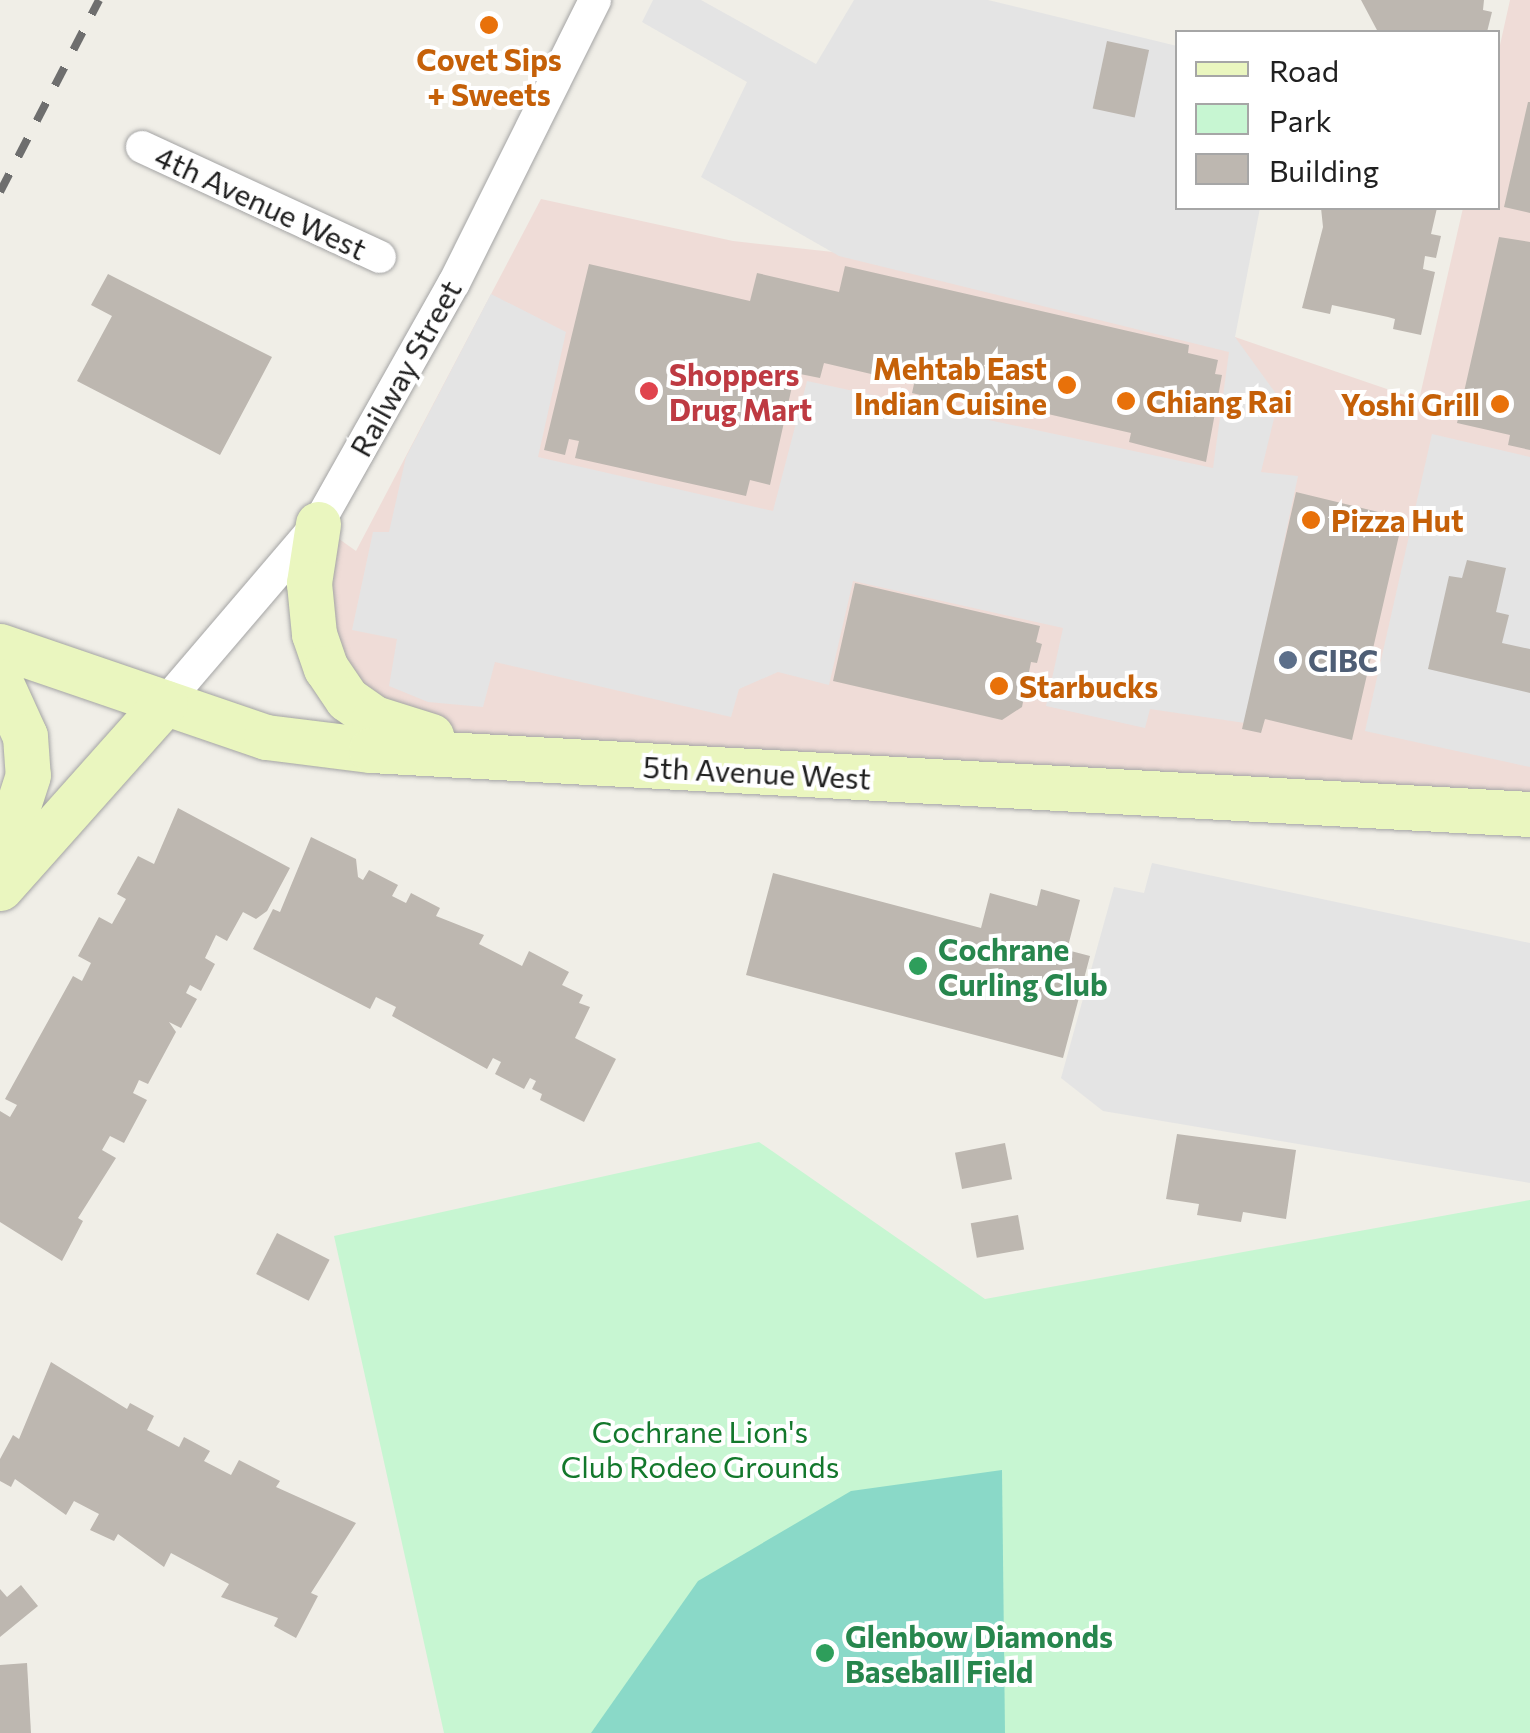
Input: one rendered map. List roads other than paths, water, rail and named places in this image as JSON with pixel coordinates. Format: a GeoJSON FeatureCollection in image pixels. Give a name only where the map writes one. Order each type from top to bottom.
{"type":"FeatureCollection","features":[{"type":"Feature","properties":{"kind":"street","name":"Railway Street"},"geometry":{"type":"LineString","coordinates":[[165,703],[318,524],[454,283],[595,0]]}},
{"type":"Feature","properties":{"kind":"street","name":"4th Avenue West"},"geometry":{"type":"LineString","coordinates":[[142,147],[380,258]]}},
{"type":"Feature","properties":{"kind":"street"},"geometry":{"type":"LineString","coordinates":[[318,524],[309,583],[314,634],[326,668],[347,699],[374,718],[412,732],[515,756]]}},
{"type":"Feature","properties":{"kind":"street","name":"5th Avenue West"},"geometry":{"type":"LineString","coordinates":[[0,646],[266,736],[371,750],[1530,814]]}},
{"type":"Feature","properties":{"kind":"street"},"geometry":{"type":"LineString","coordinates":[[0,682],[25,736],[28,775],[0,861]]}},
{"type":"Feature","properties":{"kind":"street"},"geometry":{"type":"LineString","coordinates":[[0,888],[165,703]]}},
{"type":"Feature","properties":{"kind":"railway"},"geometry":{"type":"LineString","coordinates":[[0,192],[99,0]]}},
{"type":"Feature","properties":{"kind":"place","name":"Covet Sips + Sweets"},"geometry":{"type":"Point","coordinates":[489,25]}},
{"type":"Feature","properties":{"kind":"place","name":"Mehtab East Indian Cuisine"},"geometry":{"type":"Point","coordinates":[1067,385]}},
{"type":"Feature","properties":{"kind":"place","name":"Shoppers Drug Mart"},"geometry":{"type":"Point","coordinates":[649,391]}},
{"type":"Feature","properties":{"kind":"place","name":"Chiang Rai"},"geometry":{"type":"Point","coordinates":[1126,401]}},
{"type":"Feature","properties":{"kind":"place","name":"Yoshi Grill"},"geometry":{"type":"Point","coordinates":[1500,404]}},
{"type":"Feature","properties":{"kind":"place","name":"Pizza Hut"},"geometry":{"type":"Point","coordinates":[1311,520]}},
{"type":"Feature","properties":{"kind":"place","name":"CIBC"},"geometry":{"type":"Point","coordinates":[1288,660]}},
{"type":"Feature","properties":{"kind":"place","name":"Starbucks"},"geometry":{"type":"Point","coordinates":[999,686]}},
{"type":"Feature","properties":{"kind":"place","name":"Cochrane Curling Club"},"geometry":{"type":"Point","coordinates":[918,966]}},
{"type":"Feature","properties":{"kind":"place","name":"Glenbow Diamonds Baseball Field"},"geometry":{"type":"Point","coordinates":[825,1653]}},
{"type":"Feature","properties":{"kind":"park label","name":"Cochrane Lion's Club Rodeo Grounds"},"geometry":{"type":"Point","coordinates":[700,1448]}}]}
